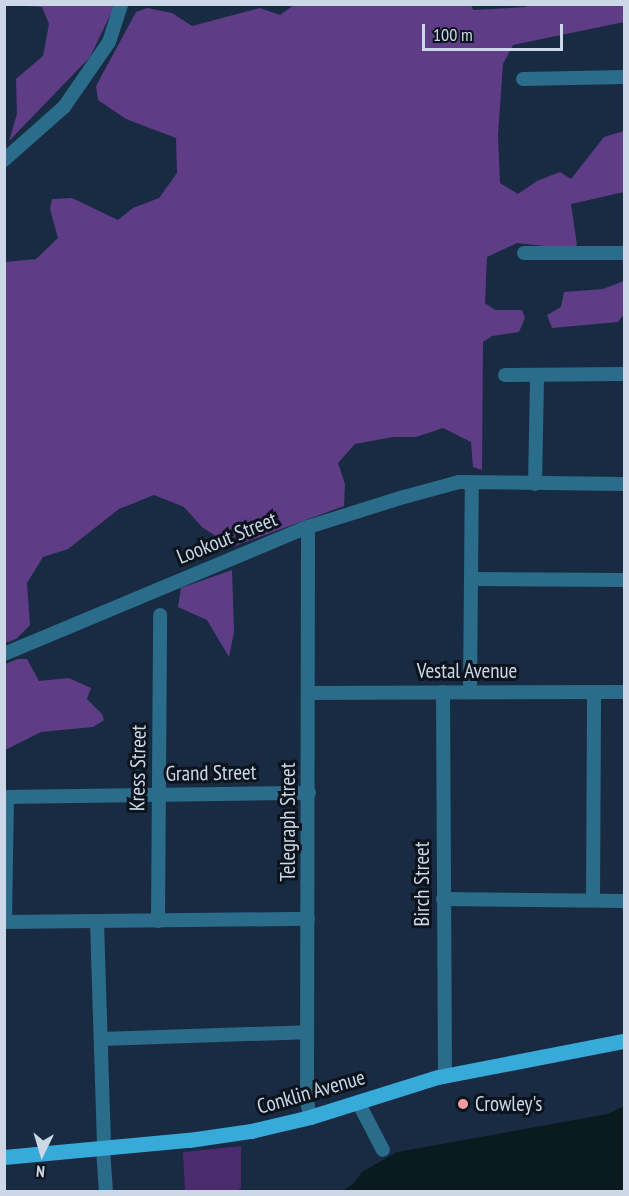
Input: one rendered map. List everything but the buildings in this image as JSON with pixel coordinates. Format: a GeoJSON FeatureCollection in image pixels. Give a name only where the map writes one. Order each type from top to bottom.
{"type":"FeatureCollection","features":[{"type":"Feature","properties":{"kind":"main road","name":"Conklin Avenue"},"geometry":{"type":"LineString","coordinates":[[4,1156],[103,1149],[221,1136],[310,1117],[445,1075],[624,1041]]}},
{"type":"Feature","properties":{"kind":"street"},"geometry":{"type":"LineString","coordinates":[[4,160],[64,107],[109,42],[122,4]]}},
{"type":"Feature","properties":{"kind":"street"},"geometry":{"type":"LineString","coordinates":[[523,79],[624,77]]}},
{"type":"Feature","properties":{"kind":"street"},"geometry":{"type":"LineString","coordinates":[[524,253],[624,253]]}},
{"type":"Feature","properties":{"kind":"street"},"geometry":{"type":"LineString","coordinates":[[505,375],[624,374]]}},
{"type":"Feature","properties":{"kind":"street"},"geometry":{"type":"LineString","coordinates":[[535,484],[537,375]]}},
{"type":"Feature","properties":{"kind":"street","name":"Lookout Street"},"geometry":{"type":"LineString","coordinates":[[4,654],[308,527],[404,497],[459,482],[624,484]]}},
{"type":"Feature","properties":{"kind":"street"},"geometry":{"type":"LineString","coordinates":[[470,692],[472,482]]}},
{"type":"Feature","properties":{"kind":"street","name":"Telegraph Street"},"geometry":{"type":"LineString","coordinates":[[308,527],[307,1101],[310,1117]]}},
{"type":"Feature","properties":{"kind":"street"},"geometry":{"type":"LineString","coordinates":[[471,579],[624,579]]}},
{"type":"Feature","properties":{"kind":"street","name":"Kress Street"},"geometry":{"type":"LineString","coordinates":[[158,921],[160,615]]}},
{"type":"Feature","properties":{"kind":"street","name":"Birch Street"},"geometry":{"type":"LineString","coordinates":[[443,692],[445,1075]]}},
{"type":"Feature","properties":{"kind":"street"},"geometry":{"type":"LineString","coordinates":[[593,900],[594,692]]}},
{"type":"Feature","properties":{"kind":"street","name":"Vestal Avenue"},"geometry":{"type":"LineString","coordinates":[[309,693],[624,692]]}},
{"type":"Feature","properties":{"kind":"street","name":"Grand Street"},"geometry":{"type":"LineString","coordinates":[[6,796],[309,793]]}},
{"type":"Feature","properties":{"kind":"street"},"geometry":{"type":"LineString","coordinates":[[6,796],[5,922],[308,919]]}},
{"type":"Feature","properties":{"kind":"street"},"geometry":{"type":"LineString","coordinates":[[443,899],[624,901]]}},
{"type":"Feature","properties":{"kind":"street"},"geometry":{"type":"LineString","coordinates":[[97,922],[106,1191]]}},
{"type":"Feature","properties":{"kind":"street"},"geometry":{"type":"LineString","coordinates":[[101,1039],[307,1032]]}},
{"type":"Feature","properties":{"kind":"street"},"geometry":{"type":"LineString","coordinates":[[358,1102],[382,1150]]}},
{"type":"Feature","properties":{"kind":"shaded area"},"geometry":{"type":"Polygon","coordinates":[[[471,4],[473,10],[526,7],[529,4],[624,5],[624,22],[513,45],[503,64],[498,135],[500,183],[518,194],[537,181],[560,172],[571,179],[604,137],[624,131],[624,192],[571,204],[577,245],[571,249],[517,243],[487,257],[485,303],[495,310],[522,310],[525,318],[519,332],[492,336],[483,342],[482,470],[473,467],[471,442],[443,428],[416,437],[393,437],[355,444],[338,463],[345,484],[344,506],[232,547],[202,527],[184,507],[154,495],[119,509],[68,549],[43,557],[27,583],[30,625],[16,639],[5,643],[5,262],[36,259],[58,238],[50,209],[52,199],[72,198],[118,220],[133,208],[159,198],[177,173],[176,138],[126,119],[98,100],[96,86],[136,12],[147,8],[172,13],[192,26],[260,8],[280,15],[294,5],[471,4]]]}},
{"type":"Feature","properties":{"kind":"shaded area"},"geometry":{"type":"Polygon","coordinates":[[[11,5],[115,5],[90,57],[9,141],[17,114],[16,79],[43,56],[49,24],[42,7],[11,5]]]}},
{"type":"Feature","properties":{"kind":"shaded area"},"geometry":{"type":"Polygon","coordinates":[[[624,281],[624,314],[618,322],[552,328],[547,315],[561,307],[564,292],[603,289],[624,281]]]}},
{"type":"Feature","properties":{"kind":"shaded area"},"geometry":{"type":"Polygon","coordinates":[[[232,570],[234,632],[229,657],[207,620],[178,607],[181,588],[232,570]]]}},
{"type":"Feature","properties":{"kind":"shaded area"},"geometry":{"type":"Polygon","coordinates":[[[18,659],[27,659],[39,681],[69,678],[91,688],[87,699],[102,714],[104,720],[93,727],[41,732],[5,750],[5,664],[18,659]]]}},
{"type":"Feature","properties":{"kind":"shaded area"},"geometry":{"type":"Polygon","coordinates":[[[624,1106],[624,1191],[342,1191],[352,1185],[362,1172],[397,1152],[608,1114],[624,1106]]]}},
{"type":"Feature","properties":{"kind":"shaded area"},"geometry":{"type":"Polygon","coordinates":[[[241,1146],[241,1188],[236,1191],[185,1191],[183,1152],[241,1146]]]}},
{"type":"Feature","properties":{"kind":"place","name":"Crowley's"},"geometry":{"type":"Point","coordinates":[463,1104]}}]}
